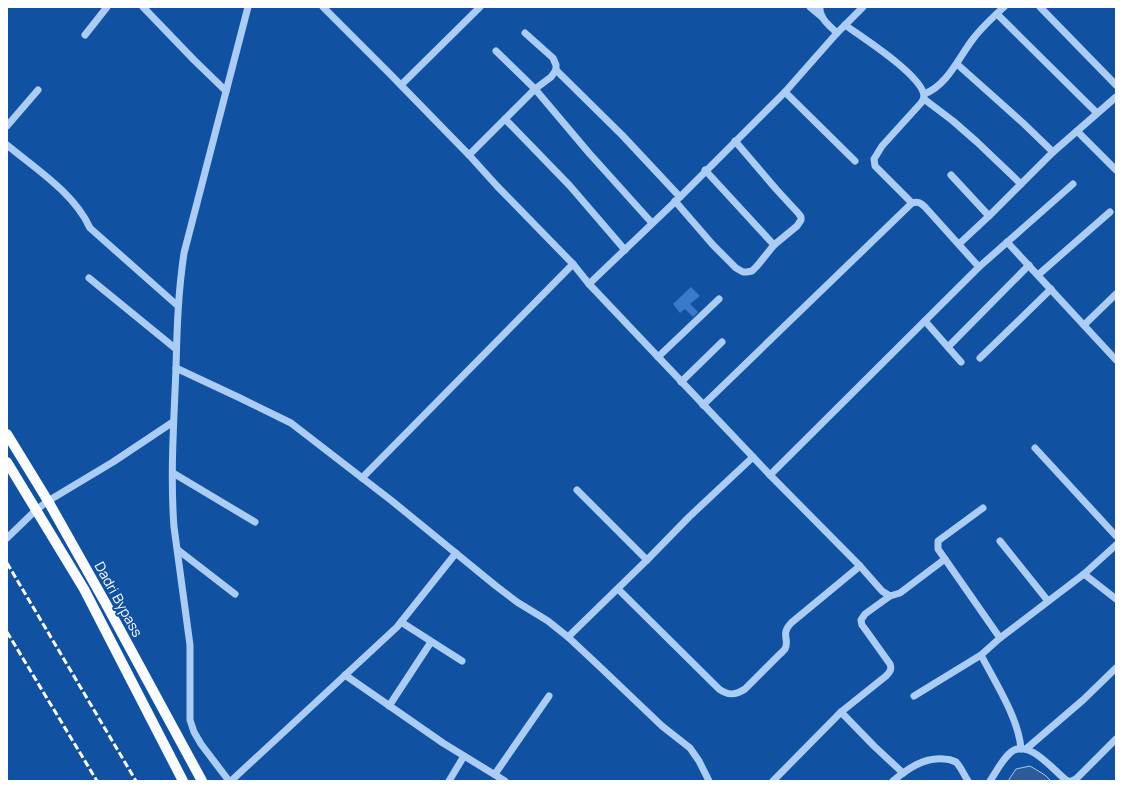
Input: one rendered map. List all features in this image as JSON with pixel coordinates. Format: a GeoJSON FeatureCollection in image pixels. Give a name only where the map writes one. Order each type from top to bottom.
{"type":"FeatureCollection","features":[{"type":"Feature","properties":{"kind":"main road","name":"Dadri Bypass"},"geometry":{"type":"LineString","coordinates":[[7,434],[48,501],[106,604],[202,781]]}},
{"type":"Feature","properties":{"kind":"main road","name":"Dadri Bypass"},"geometry":{"type":"LineString","coordinates":[[7,462],[84,589],[183,781]]}},
{"type":"Feature","properties":{"kind":"street"},"geometry":{"type":"LineString","coordinates":[[85,35],[107,7]]}},
{"type":"Feature","properties":{"kind":"street"},"geometry":{"type":"LineString","coordinates":[[143,7],[226,91]]}},
{"type":"Feature","properties":{"kind":"street"},"geometry":{"type":"LineString","coordinates":[[248,7],[184,253],[178,306],[173,422],[173,508],[190,645],[190,720],[194,732],[201,744],[230,781],[401,622],[456,553]]}},
{"type":"Feature","properties":{"kind":"street"},"geometry":{"type":"LineString","coordinates":[[323,7],[469,155],[573,264],[681,382],[860,566],[882,591],[890,596]]}},
{"type":"Feature","properties":{"kind":"street"},"geometry":{"type":"LineString","coordinates":[[401,85],[480,7]]}},
{"type":"Feature","properties":{"kind":"street"},"geometry":{"type":"LineString","coordinates":[[810,7],[837,33]]}},
{"type":"Feature","properties":{"kind":"street"},"geometry":{"type":"LineString","coordinates":[[820,7],[823,19]]}},
{"type":"Feature","properties":{"kind":"street"},"geometry":{"type":"LineString","coordinates":[[590,284],[785,92],[837,33],[863,7]]}},
{"type":"Feature","properties":{"kind":"street"},"geometry":{"type":"LineString","coordinates":[[912,203],[875,166],[874,160],[882,146],[924,97],[935,89],[949,74],[974,37],[1004,7]]}},
{"type":"Feature","properties":{"kind":"street"},"geometry":{"type":"LineString","coordinates":[[1040,7],[1116,85]]}},
{"type":"Feature","properties":{"kind":"street"},"geometry":{"type":"LineString","coordinates":[[997,14],[1097,113]]}},
{"type":"Feature","properties":{"kind":"street"},"geometry":{"type":"LineString","coordinates":[[845,25],[896,62],[915,79],[924,97],[972,138],[1021,184]]}},
{"type":"Feature","properties":{"kind":"street"},"geometry":{"type":"LineString","coordinates":[[525,33],[553,58],[556,70],[622,135],[677,199],[713,245],[736,268],[743,272],[747,272],[752,271],[774,245],[797,226],[801,220],[801,217],[776,190],[736,141]]}},
{"type":"Feature","properties":{"kind":"street"},"geometry":{"type":"LineString","coordinates":[[496,51],[535,89],[589,153],[652,223]]}},
{"type":"Feature","properties":{"kind":"street"},"geometry":{"type":"LineString","coordinates":[[957,64],[1018,118],[1053,152]]}},
{"type":"Feature","properties":{"kind":"street"},"geometry":{"type":"LineString","coordinates":[[469,155],[535,89],[551,77],[556,70]]}},
{"type":"Feature","properties":{"kind":"street"},"geometry":{"type":"LineString","coordinates":[[7,126],[38,90]]}},
{"type":"Feature","properties":{"kind":"street"},"geometry":{"type":"LineString","coordinates":[[785,92],[855,161]]}},
{"type":"Feature","properties":{"kind":"street"},"geometry":{"type":"LineString","coordinates":[[959,244],[1053,152],[1097,113],[1115,100]]}},
{"type":"Feature","properties":{"kind":"street"},"geometry":{"type":"LineString","coordinates":[[505,119],[570,186],[625,250]]}},
{"type":"Feature","properties":{"kind":"street"},"geometry":{"type":"LineString","coordinates":[[1077,131],[1116,170]]}},
{"type":"Feature","properties":{"kind":"street"},"geometry":{"type":"LineString","coordinates":[[7,145],[64,192],[82,212],[90,228],[178,306]]}},
{"type":"Feature","properties":{"kind":"street"},"geometry":{"type":"LineString","coordinates":[[705,170],[774,245]]}},
{"type":"Feature","properties":{"kind":"street"},"geometry":{"type":"LineString","coordinates":[[951,175],[989,216]]}},
{"type":"Feature","properties":{"kind":"street"},"geometry":{"type":"LineString","coordinates":[[770,475],[979,267],[1073,184]]}},
{"type":"Feature","properties":{"kind":"street"},"geometry":{"type":"LineString","coordinates":[[703,405],[912,203],[921,203],[979,267]]}},
{"type":"Feature","properties":{"kind":"street"},"geometry":{"type":"LineString","coordinates":[[1038,275],[1110,212]]}},
{"type":"Feature","properties":{"kind":"street"},"geometry":{"type":"LineString","coordinates":[[1007,242],[1116,360]]}},
{"type":"Feature","properties":{"kind":"street"},"geometry":{"type":"LineString","coordinates":[[362,478],[573,264]]}},
{"type":"Feature","properties":{"kind":"street"},"geometry":{"type":"LineString","coordinates":[[948,347],[1029,265]]}},
{"type":"Feature","properties":{"kind":"street"},"geometry":{"type":"LineString","coordinates":[[89,278],[176,350]]}},
{"type":"Feature","properties":{"kind":"street"},"geometry":{"type":"LineString","coordinates":[[980,358],[1051,289]]}},
{"type":"Feature","properties":{"kind":"street"},"geometry":{"type":"LineString","coordinates":[[1084,325],[1116,294]]}},
{"type":"Feature","properties":{"kind":"street"},"geometry":{"type":"LineString","coordinates":[[658,357],[719,299]]}},
{"type":"Feature","properties":{"kind":"street"},"geometry":{"type":"LineString","coordinates":[[925,321],[961,362]]}},
{"type":"Feature","properties":{"kind":"street"},"geometry":{"type":"LineString","coordinates":[[681,382],[722,342]]}},
{"type":"Feature","properties":{"kind":"street"},"geometry":{"type":"LineString","coordinates":[[176,368],[291,423],[392,501],[517,602],[548,621],[568,637],[662,726],[690,748],[699,761],[709,781]]}},
{"type":"Feature","properties":{"kind":"street"},"geometry":{"type":"LineString","coordinates":[[7,538],[36,510],[48,501],[113,462],[173,422]]}},
{"type":"Feature","properties":{"kind":"street"},"geometry":{"type":"LineString","coordinates":[[1035,448],[1116,536]]}},
{"type":"Feature","properties":{"kind":"street"},"geometry":{"type":"LineString","coordinates":[[568,637],[689,517],[753,457]]}},
{"type":"Feature","properties":{"kind":"street"},"geometry":{"type":"LineString","coordinates":[[173,473],[256,522]]}},
{"type":"Feature","properties":{"kind":"street"},"geometry":{"type":"LineString","coordinates":[[577,490],[647,560]]}},
{"type":"Feature","properties":{"kind":"street"},"geometry":{"type":"LineString","coordinates":[[982,508],[938,542],[938,549],[1000,638]]}},
{"type":"Feature","properties":{"kind":"street"},"geometry":{"type":"LineString","coordinates":[[1000,541],[1048,601]]}},
{"type":"Feature","properties":{"kind":"street"},"geometry":{"type":"LineString","coordinates":[[914,696],[981,655],[1000,638],[1084,574],[1116,545]]}},
{"type":"Feature","properties":{"kind":"street"},"geometry":{"type":"LineString","coordinates":[[178,550],[235,594]]}},
{"type":"Feature","properties":{"kind":"street"},"geometry":{"type":"LineString","coordinates":[[773,781],[841,712],[886,676],[890,671],[890,664],[862,624],[861,620],[865,614],[890,596],[900,593],[945,559]]}},
{"type":"Feature","properties":{"kind":"street"},"geometry":{"type":"LineString","coordinates":[[618,589],[719,689],[724,693],[730,694],[738,693],[745,689],[785,649],[785,636],[787,628],[791,623],[860,566]]}},
{"type":"Feature","properties":{"kind":"street"},"geometry":{"type":"LineString","coordinates":[[1084,574],[1116,598]]}},
{"type":"Feature","properties":{"kind":"street"},"geometry":{"type":"LineString","coordinates":[[401,622],[462,661]]}},
{"type":"Feature","properties":{"kind":"street"},"geometry":{"type":"LineString","coordinates":[[389,706],[431,642]]}},
{"type":"Feature","properties":{"kind":"street"},"geometry":{"type":"LineString","coordinates":[[981,655],[1012,716],[1023,749]]}},
{"type":"Feature","properties":{"kind":"street"},"geometry":{"type":"LineString","coordinates":[[990,781],[1011,753],[1023,749],[1083,700],[1116,668]]}},
{"type":"Feature","properties":{"kind":"street"},"geometry":{"type":"LineString","coordinates":[[345,675],[443,743],[505,781]]}},
{"type":"Feature","properties":{"kind":"street"},"geometry":{"type":"LineString","coordinates":[[495,774],[549,696]]}},
{"type":"Feature","properties":{"kind":"street"},"geometry":{"type":"LineString","coordinates":[[841,712],[903,773]]}},
{"type":"Feature","properties":{"kind":"street"},"geometry":{"type":"LineString","coordinates":[[1072,781],[1076,779],[1116,739]]}},
{"type":"Feature","properties":{"kind":"street"},"geometry":{"type":"LineString","coordinates":[[1023,749],[1032,751],[1069,781]]}},
{"type":"Feature","properties":{"kind":"street"},"geometry":{"type":"LineString","coordinates":[[449,781],[464,756]]}},
{"type":"Feature","properties":{"kind":"street"},"geometry":{"type":"LineString","coordinates":[[893,781],[917,764],[938,758],[952,760],[956,763],[968,781]]}},
{"type":"Feature","properties":{"kind":"water"},"geometry":{"type":"Polygon","coordinates":[[[1030,766],[1045,775],[1051,781],[1008,781],[1016,769],[1030,766]]]}},
{"type":"Feature","properties":{"kind":"building"},"geometry":{"type":"Polygon","coordinates":[[[691,287],[700,296],[690,304],[698,312],[693,317],[685,309],[680,313],[673,304],[691,287]]]}},
{"type":"Feature","properties":{"kind":"railway"},"geometry":{"type":"LineString","coordinates":[[7,563],[136,781]]}},
{"type":"Feature","properties":{"kind":"railway"},"geometry":{"type":"LineString","coordinates":[[7,632],[97,781]]}}]}
